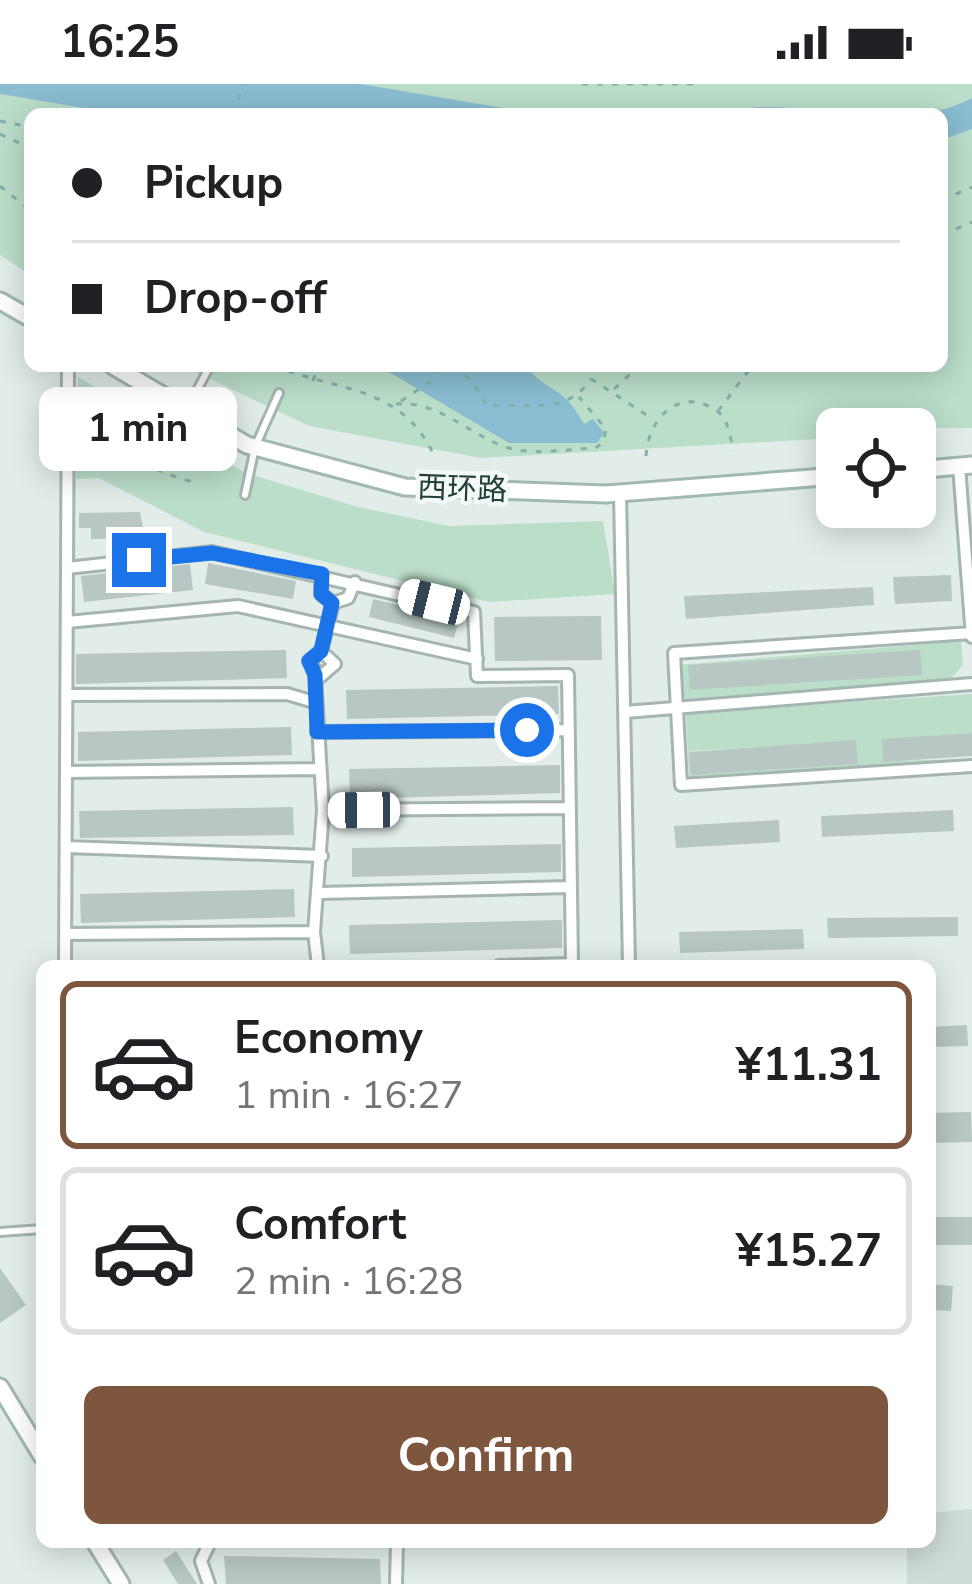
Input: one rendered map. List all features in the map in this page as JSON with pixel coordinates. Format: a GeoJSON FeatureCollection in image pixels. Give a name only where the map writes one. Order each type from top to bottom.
{"type":"FeatureCollection","features":[{"type":"Feature","properties":{"kind":"main road","name":"西环路"},"geometry":{"type":"LineString","coordinates":[[122,372],[255,447],[405,487],[620,493],[816,478]]}},
{"type":"Feature","properties":{"kind":"main road"},"geometry":{"type":"LineString","coordinates":[[0,1387],[36,1442]]}},
{"type":"Feature","properties":{"kind":"main road"},"geometry":{"type":"LineString","coordinates":[[99,1548],[121,1584]]}},
{"type":"Feature","properties":{"kind":"street"},"geometry":{"type":"LineString","coordinates":[[65,960],[68,372]]}},
{"type":"Feature","properties":{"kind":"street"},"geometry":{"type":"LineString","coordinates":[[965,466],[972,635],[674,653],[681,785],[972,766]]}},
{"type":"Feature","properties":{"kind":"street"},"geometry":{"type":"LineString","coordinates":[[620,493],[629,960]]}},
{"type":"Feature","properties":{"kind":"street"},"geometry":{"type":"LineString","coordinates":[[67,568],[212,553],[322,574],[474,611],[478,676],[568,674],[572,960]]}},
{"type":"Feature","properties":{"kind":"street"},"geometry":{"type":"LineString","coordinates":[[322,574],[321,594],[332,603]]}},
{"type":"Feature","properties":{"kind":"street"},"geometry":{"type":"LineString","coordinates":[[332,603],[348,598],[355,582]]}},
{"type":"Feature","properties":{"kind":"street"},"geometry":{"type":"LineString","coordinates":[[317,960],[314,932],[323,810],[315,675],[309,661],[321,651],[332,603]]}},
{"type":"Feature","properties":{"kind":"street"},"geometry":{"type":"LineString","coordinates":[[67,622],[238,606],[476,659]]}},
{"type":"Feature","properties":{"kind":"street"},"geometry":{"type":"LineString","coordinates":[[315,675],[324,677],[334,669],[332,656],[321,651]]}},
{"type":"Feature","properties":{"kind":"street"},"geometry":{"type":"LineString","coordinates":[[625,712],[972,684]]}},
{"type":"Feature","properties":{"kind":"street"},"geometry":{"type":"LineString","coordinates":[[67,695],[287,694],[314,701]]}},
{"type":"Feature","properties":{"kind":"street"},"geometry":{"type":"LineString","coordinates":[[317,732],[569,730]]}},
{"type":"Feature","properties":{"kind":"street"},"geometry":{"type":"LineString","coordinates":[[66,772],[320,769]]}},
{"type":"Feature","properties":{"kind":"street"},"geometry":{"type":"LineString","coordinates":[[323,810],[570,808]]}},
{"type":"Feature","properties":{"kind":"street"},"geometry":{"type":"LineString","coordinates":[[66,847],[322,856]]}},
{"type":"Feature","properties":{"kind":"street"},"geometry":{"type":"LineString","coordinates":[[320,893],[571,887]]}},
{"type":"Feature","properties":{"kind":"street"},"geometry":{"type":"LineString","coordinates":[[65,934],[314,932]]}},
{"type":"Feature","properties":{"kind":"street"},"geometry":{"type":"LineString","coordinates":[[207,1548],[201,1561],[209,1584]]}},
{"type":"Feature","properties":{"kind":"street"},"geometry":{"type":"LineString","coordinates":[[396,1584],[397,1548]]}},
{"type":"Feature","properties":{"kind":"lane"},"geometry":{"type":"LineString","coordinates":[[187,410],[207,372]]}},
{"type":"Feature","properties":{"kind":"lane"},"geometry":{"type":"LineString","coordinates":[[245,495],[255,447],[279,393]]}},
{"type":"Feature","properties":{"kind":"lane"},"geometry":{"type":"LineString","coordinates":[[0,1232],[36,1229]]}},
{"type":"Feature","properties":{"kind":"path"},"geometry":{"type":"LineString","coordinates":[[582,84],[694,84]]}},
{"type":"Feature","properties":{"kind":"path"},"geometry":{"type":"LineString","coordinates":[[0,187],[24,205]]}},
{"type":"Feature","properties":{"kind":"path"},"geometry":{"type":"LineString","coordinates":[[290,372],[451,416],[500,445],[523,452],[595,448],[606,429],[579,397]]}},
{"type":"Feature","properties":{"kind":"path"},"geometry":{"type":"LineString","coordinates":[[313,381],[316,372]]}},
{"type":"Feature","properties":{"kind":"path"},"geometry":{"type":"LineString","coordinates":[[399,403],[430,382],[434,372]]}},
{"type":"Feature","properties":{"kind":"path"},"geometry":{"type":"LineString","coordinates":[[460,372],[487,406],[519,403],[544,410],[579,397],[595,372]]}},
{"type":"Feature","properties":{"kind":"path"},"geometry":{"type":"LineString","coordinates":[[612,392],[633,372]]}},
{"type":"Feature","properties":{"kind":"path"},"geometry":{"type":"LineString","coordinates":[[718,411],[747,373]]}},
{"type":"Feature","properties":{"kind":"path"},"geometry":{"type":"LineString","coordinates":[[591,379],[655,420]]}},
{"type":"Feature","properties":{"kind":"path"},"geometry":{"type":"LineString","coordinates":[[110,388],[104,405],[107,424],[134,462],[196,483]]}},
{"type":"Feature","properties":{"kind":"path"},"geometry":{"type":"LineString","coordinates":[[646,456],[655,420],[674,404],[688,401],[718,411],[732,431],[734,451]]}},
{"type":"Feature","properties":{"kind":"path"},"geometry":{"type":"LineString","coordinates":[[399,403],[424,434],[435,458]]}},
{"type":"Feature","properties":{"kind":"path"},"geometry":{"type":"LineString","coordinates":[[68,415],[107,424]]}},
{"type":"Feature","properties":{"kind":"shaded area"},"geometry":{"type":"Polygon","coordinates":[[[972,1509],[972,1584],[907,1584],[907,1548],[936,1548],[936,1512],[972,1509]]]}},
{"type":"Feature","properties":{"kind":"green space"},"geometry":{"type":"Polygon","coordinates":[[[361,84],[972,84],[972,98],[948,108],[490,108],[361,84]]]}},
{"type":"Feature","properties":{"kind":"green space"},"geometry":{"type":"Polygon","coordinates":[[[0,94],[83,108],[24,108],[24,271],[0,255],[0,94]]]}},
{"type":"Feature","properties":{"kind":"green space"},"geometry":{"type":"Polygon","coordinates":[[[972,129],[972,428],[936,428],[936,408],[816,408],[816,439],[481,458],[309,426],[196,372],[948,372],[948,138],[972,129]]]}},
{"type":"Feature","properties":{"kind":"green space"},"geometry":{"type":"Polygon","coordinates":[[[78,377],[246,473],[358,507],[449,526],[603,521],[615,594],[489,602],[204,532],[99,478],[76,479],[78,377]]]}},
{"type":"Feature","properties":{"kind":"green space"},"geometry":{"type":"Polygon","coordinates":[[[961,641],[963,665],[949,681],[688,701],[679,697],[678,665],[961,641]],[[814,657],[689,665],[690,689],[815,682],[814,657]]]}},
{"type":"Feature","properties":{"kind":"green space"},"geometry":{"type":"Polygon","coordinates":[[[972,694],[972,733],[882,740],[883,761],[972,759],[689,778],[686,713],[972,694]],[[855,741],[690,751],[692,775],[855,741]]]}},
{"type":"Feature","properties":{"kind":"water"},"geometry":{"type":"Polygon","coordinates":[[[0,84],[361,84],[503,108],[83,108],[0,94],[0,84]]]}},
{"type":"Feature","properties":{"kind":"water"},"geometry":{"type":"Polygon","coordinates":[[[972,98],[972,129],[948,138],[948,108],[972,98]]]}},
{"type":"Feature","properties":{"kind":"water"},"geometry":{"type":"Polygon","coordinates":[[[389,372],[531,372],[563,396],[584,424],[593,419],[604,433],[597,443],[509,443],[389,372]]]}},
{"type":"Feature","properties":{"kind":"building"},"geometry":{"type":"Polygon","coordinates":[[[140,512],[145,538],[91,539],[91,528],[79,528],[79,513],[140,512]]]}},
{"type":"Feature","properties":{"kind":"building"},"geometry":{"type":"Polygon","coordinates":[[[208,563],[296,581],[293,599],[205,584],[208,563]]]}},
{"type":"Feature","properties":{"kind":"building"},"geometry":{"type":"Polygon","coordinates":[[[190,564],[193,590],[84,602],[81,576],[190,564]]]}},
{"type":"Feature","properties":{"kind":"building"},"geometry":{"type":"Polygon","coordinates":[[[951,575],[952,601],[895,604],[893,577],[951,575]]]}},
{"type":"Feature","properties":{"kind":"building"},"geometry":{"type":"Polygon","coordinates":[[[873,587],[874,605],[686,619],[684,596],[873,587]]]}},
{"type":"Feature","properties":{"kind":"building"},"geometry":{"type":"Polygon","coordinates":[[[373,599],[459,619],[454,638],[369,617],[373,599]]]}},
{"type":"Feature","properties":{"kind":"building"},"geometry":{"type":"Polygon","coordinates":[[[601,616],[602,660],[495,661],[494,617],[601,616]]]}},
{"type":"Feature","properties":{"kind":"building"},"geometry":{"type":"Polygon","coordinates":[[[286,650],[287,678],[76,684],[76,654],[286,650]]]}},
{"type":"Feature","properties":{"kind":"building"},"geometry":{"type":"Polygon","coordinates":[[[920,650],[922,675],[690,690],[688,665],[920,650]]]}},
{"type":"Feature","properties":{"kind":"building"},"geometry":{"type":"Polygon","coordinates":[[[558,686],[559,714],[347,719],[346,690],[558,686]]]}},
{"type":"Feature","properties":{"kind":"building"},"geometry":{"type":"Polygon","coordinates":[[[291,727],[292,755],[78,761],[78,732],[291,727]]]}},
{"type":"Feature","properties":{"kind":"building"},"geometry":{"type":"Polygon","coordinates":[[[972,733],[972,756],[883,762],[882,739],[972,733]]]}},
{"type":"Feature","properties":{"kind":"building"},"geometry":{"type":"Polygon","coordinates":[[[856,740],[858,764],[691,775],[689,752],[856,740]]]}},
{"type":"Feature","properties":{"kind":"building"},"geometry":{"type":"Polygon","coordinates":[[[560,765],[560,793],[350,799],[349,769],[560,765]]]}},
{"type":"Feature","properties":{"kind":"building"},"geometry":{"type":"Polygon","coordinates":[[[293,807],[294,835],[80,838],[79,811],[293,807]]]}},
{"type":"Feature","properties":{"kind":"building"},"geometry":{"type":"Polygon","coordinates":[[[953,810],[954,831],[822,837],[821,816],[953,810]]]}},
{"type":"Feature","properties":{"kind":"building"},"geometry":{"type":"Polygon","coordinates":[[[779,820],[780,842],[676,848],[674,826],[779,820]]]}},
{"type":"Feature","properties":{"kind":"building"},"geometry":{"type":"Polygon","coordinates":[[[561,844],[561,872],[352,877],[352,848],[561,844]]]}},
{"type":"Feature","properties":{"kind":"building"},"geometry":{"type":"Polygon","coordinates":[[[294,889],[295,917],[81,923],[80,894],[294,889]]]}},
{"type":"Feature","properties":{"kind":"building"},"geometry":{"type":"Polygon","coordinates":[[[958,917],[958,936],[828,938],[827,918],[958,917]]]}},
{"type":"Feature","properties":{"kind":"building"},"geometry":{"type":"Polygon","coordinates":[[[562,920],[562,948],[350,954],[349,925],[562,920]]]}},
{"type":"Feature","properties":{"kind":"building"},"geometry":{"type":"Polygon","coordinates":[[[803,929],[804,949],[680,953],[679,932],[803,929]]]}},
{"type":"Feature","properties":{"kind":"building"},"geometry":{"type":"Polygon","coordinates":[[[967,1025],[968,1046],[936,1047],[936,1027],[967,1025]]]}},
{"type":"Feature","properties":{"kind":"building"},"geometry":{"type":"Polygon","coordinates":[[[971,1112],[972,1142],[936,1143],[936,1113],[971,1112]]]}},
{"type":"Feature","properties":{"kind":"building"},"geometry":{"type":"Polygon","coordinates":[[[936,1217],[972,1217],[972,1245],[936,1245],[936,1217]]]}},
{"type":"Feature","properties":{"kind":"building"},"geometry":{"type":"Polygon","coordinates":[[[0,1268],[26,1305],[0,1323],[0,1268]]]}},
{"type":"Feature","properties":{"kind":"building"},"geometry":{"type":"Polygon","coordinates":[[[936,1285],[953,1286],[951,1311],[936,1310],[936,1285]]]}},
{"type":"Feature","properties":{"kind":"building"},"geometry":{"type":"Polygon","coordinates":[[[176,1551],[197,1584],[178,1584],[163,1560],[176,1551]]]}},
{"type":"Feature","properties":{"kind":"building"},"geometry":{"type":"Polygon","coordinates":[[[224,1556],[380,1559],[381,1584],[226,1584],[224,1556]]]}},
{"type":"Feature","properties":{"kind":"route"},"geometry":{"type":"LineString","coordinates":[[139,560],[212,553],[322,574],[321,594],[332,603],[321,651],[309,661],[315,675],[317,732],[527,730]]}}]}
